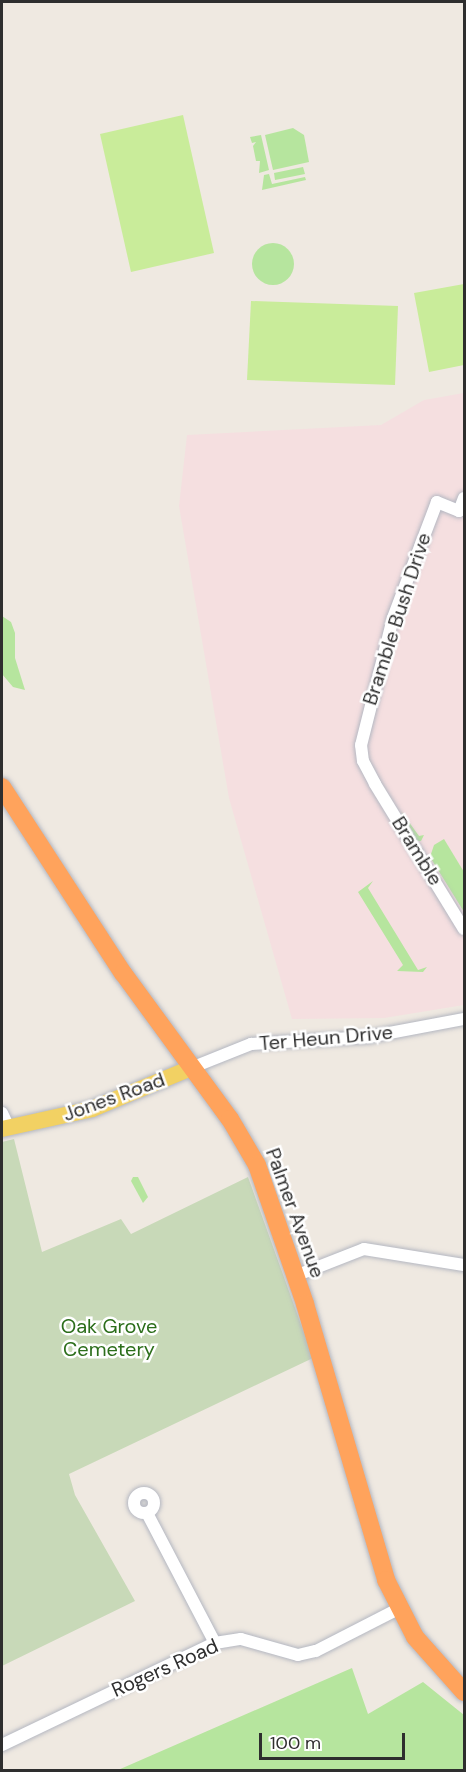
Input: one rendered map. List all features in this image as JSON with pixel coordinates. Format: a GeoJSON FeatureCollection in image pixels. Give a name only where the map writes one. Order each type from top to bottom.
{"type":"FeatureCollection","features":[{"type":"Feature","properties":{"kind":"highway","name":"Palmer Avenue"},"geometry":{"type":"LineString","coordinates":[[2,787],[123,974],[230,1119],[257,1165],[295,1276],[376,1551],[398,1609],[426,1652],[465,1692]]}},
{"type":"Feature","properties":{"kind":"main road","name":"Jones Road"},"geometry":{"type":"LineString","coordinates":[[4,1123],[92,1109],[191,1068]]}},
{"type":"Feature","properties":{"kind":"street","name":"Bramble Bush Drive"},"geometry":{"type":"LineString","coordinates":[[388,805],[363,761],[361,745],[366,712],[393,618],[437,502],[459,511],[465,498]]}},
{"type":"Feature","properties":{"kind":"street","name":"Bramble"},"geometry":{"type":"LineString","coordinates":[[388,805],[465,928]]}},
{"type":"Feature","properties":{"kind":"street","name":"Ter Heun Drive"},"geometry":{"type":"LineString","coordinates":[[191,1068],[251,1044],[376,1036],[465,1019]]}},
{"type":"Feature","properties":{"kind":"street"},"geometry":{"type":"LineString","coordinates":[[295,1276],[364,1249],[465,1265]]}},
{"type":"Feature","properties":{"kind":"street"},"geometry":{"type":"LineString","coordinates":[[147,1513],[215,1643]]}},
{"type":"Feature","properties":{"kind":"street","name":"Rogers Road"},"geometry":{"type":"LineString","coordinates":[[2,1745],[215,1643],[242,1639],[298,1654],[316,1651],[398,1609]]}},
{"type":"Feature","properties":{"kind":"shaded area"},"geometry":{"type":"Polygon","coordinates":[[[464,393],[464,1005],[384,1018],[292,1019],[229,798],[179,506],[187,435],[381,425],[424,400],[464,393]]]}},
{"type":"Feature","properties":{"kind":"green space"},"geometry":{"type":"Polygon","coordinates":[[[183,115],[214,253],[131,272],[100,134],[183,115]]]}},
{"type":"Feature","properties":{"kind":"green space"},"geometry":{"type":"Polygon","coordinates":[[[293,128],[304,135],[309,162],[273,170],[265,135],[293,128]]]}},
{"type":"Feature","properties":{"kind":"green space"},"geometry":{"type":"Polygon","coordinates":[[[261,135],[269,170],[259,173],[260,161],[256,161],[253,146],[256,142],[252,143],[250,137],[261,135]]]}},
{"type":"Feature","properties":{"kind":"green space"},"geometry":{"type":"Polygon","coordinates":[[[303,167],[305,174],[275,180],[274,173],[303,167]]]}},
{"type":"Feature","properties":{"kind":"green space"},"geometry":{"type":"Polygon","coordinates":[[[269,174],[272,184],[305,177],[306,180],[262,190],[264,175],[269,174]]]}},
{"type":"Feature","properties":{"kind":"green space"},"geometry":{"type":"Polygon","coordinates":[[[273,243],[288,249],[294,264],[288,279],[273,285],[258,279],[252,264],[258,249],[273,243]]]}},
{"type":"Feature","properties":{"kind":"green space"},"geometry":{"type":"Polygon","coordinates":[[[464,284],[464,365],[429,372],[414,293],[464,284]]]}},
{"type":"Feature","properties":{"kind":"green space"},"geometry":{"type":"Polygon","coordinates":[[[251,301],[398,306],[395,385],[247,380],[251,301]]]}},
{"type":"Feature","properties":{"kind":"green space"},"geometry":{"type":"Polygon","coordinates":[[[2,616],[11,622],[15,633],[15,658],[25,690],[13,687],[2,674],[2,616]]]}},
{"type":"Feature","properties":{"kind":"green space"},"geometry":{"type":"Polygon","coordinates":[[[401,811],[419,836],[424,835],[421,841],[417,841],[401,811]]]}},
{"type":"Feature","properties":{"kind":"green space"},"geometry":{"type":"Polygon","coordinates":[[[444,839],[464,872],[464,912],[430,857],[434,845],[444,839]]]}},
{"type":"Feature","properties":{"kind":"green space"},"geometry":{"type":"Polygon","coordinates":[[[373,881],[368,888],[418,970],[427,967],[423,972],[397,971],[403,965],[358,892],[373,881]]]}},
{"type":"Feature","properties":{"kind":"green space","name":"Oak Grove Cemetery"},"geometry":{"type":"Polygon","coordinates":[[[14,1139],[42,1252],[121,1219],[131,1234],[248,1177],[313,1358],[69,1474],[75,1495],[135,1601],[2,1666],[2,1142],[14,1139]]]}},
{"type":"Feature","properties":{"kind":"green space"},"geometry":{"type":"Polygon","coordinates":[[[133,1177],[138,1177],[148,1197],[143,1203],[131,1181],[133,1177]]]}},
{"type":"Feature","properties":{"kind":"green space"},"geometry":{"type":"Polygon","coordinates":[[[352,1668],[368,1714],[423,1682],[464,1715],[464,1770],[118,1770],[352,1668]]]}}]}
